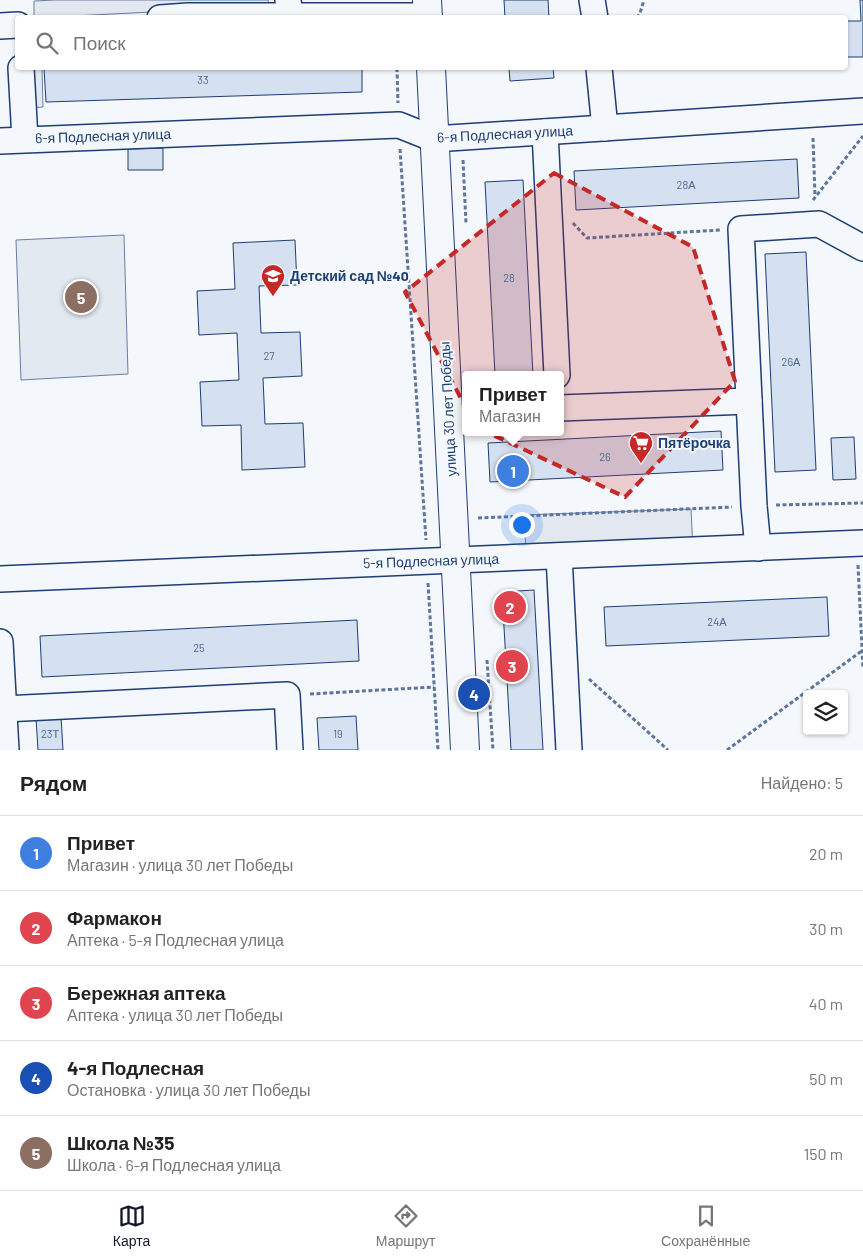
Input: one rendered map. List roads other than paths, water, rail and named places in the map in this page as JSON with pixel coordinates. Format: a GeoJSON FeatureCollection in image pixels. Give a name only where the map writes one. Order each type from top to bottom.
{"type":"FeatureCollection","features":[{"type":"Feature","properties":{"kind":"main road","name":"улица 30 лет Победы"},"geometry":{"type":"LineString","coordinates":[[431,70],[466,750]]}},
{"type":"Feature","properties":{"kind":"street"},"geometry":{"type":"LineString","coordinates":[[592,0],[594,15]]}},
{"type":"Feature","properties":{"kind":"street"},"geometry":{"type":"LineString","coordinates":[[201,15],[289,8],[428,11]]}},
{"type":"Feature","properties":{"kind":"street"},"geometry":{"type":"LineString","coordinates":[[0,26],[15,25]]}},
{"type":"Feature","properties":{"kind":"street"},"geometry":{"type":"LineString","coordinates":[[21,70],[25,140]]}},
{"type":"Feature","properties":{"kind":"street"},"geometry":{"type":"LineString","coordinates":[[599,70],[605,128]]}},
{"type":"Feature","properties":{"kind":"street","name":"6-я Подлесная улица"},"geometry":{"type":"LineString","coordinates":[[0,141],[399,125],[434,139],[863,111]]}},
{"type":"Feature","properties":{"kind":"street"},"geometry":{"type":"LineString","coordinates":[[545,132],[557,371]]}},
{"type":"Feature","properties":{"kind":"street"},"geometry":{"type":"LineString","coordinates":[[758,548],[754,506],[741,229],[819,224],[863,248]]}},
{"type":"Feature","properties":{"kind":"street"},"geometry":{"type":"LineString","coordinates":[[564,408],[749,401]]}},
{"type":"Feature","properties":{"kind":"street","name":"5-я Подлесная улица"},"geometry":{"type":"LineString","coordinates":[[0,579],[860,544]]}},
{"type":"Feature","properties":{"kind":"street"},"geometry":{"type":"LineString","coordinates":[[558,556],[569,750]]}},
{"type":"Feature","properties":{"kind":"street"},"geometry":{"type":"LineString","coordinates":[[0,642],[6,750]]}},
{"type":"Feature","properties":{"kind":"street"},"geometry":{"type":"LineString","coordinates":[[4,709],[287,696],[290,750]]}},
{"type":"Feature","properties":{"kind":"place","name":"Школа №35"},"geometry":{"type":"Point","coordinates":[81,297]}},
{"type":"Feature","properties":{"kind":"place","name":"Детский сад №40"},"geometry":{"type":"Point","coordinates":[273,297]}},
{"type":"Feature","properties":{"kind":"place","name":"Пятёрочка"},"geometry":{"type":"Point","coordinates":[641,464]}},
{"type":"Feature","properties":{"kind":"place","name":"Привет"},"geometry":{"type":"Point","coordinates":[513,471]}},
{"type":"Feature","properties":{"kind":"place","name":"Фармакон"},"geometry":{"type":"Point","coordinates":[510,607]}},
{"type":"Feature","properties":{"kind":"place","name":"Бережная аптека"},"geometry":{"type":"Point","coordinates":[512,666]}},
{"type":"Feature","properties":{"kind":"place","name":"4-я Подлесная"},"geometry":{"type":"Point","coordinates":[474,694]}}]}
